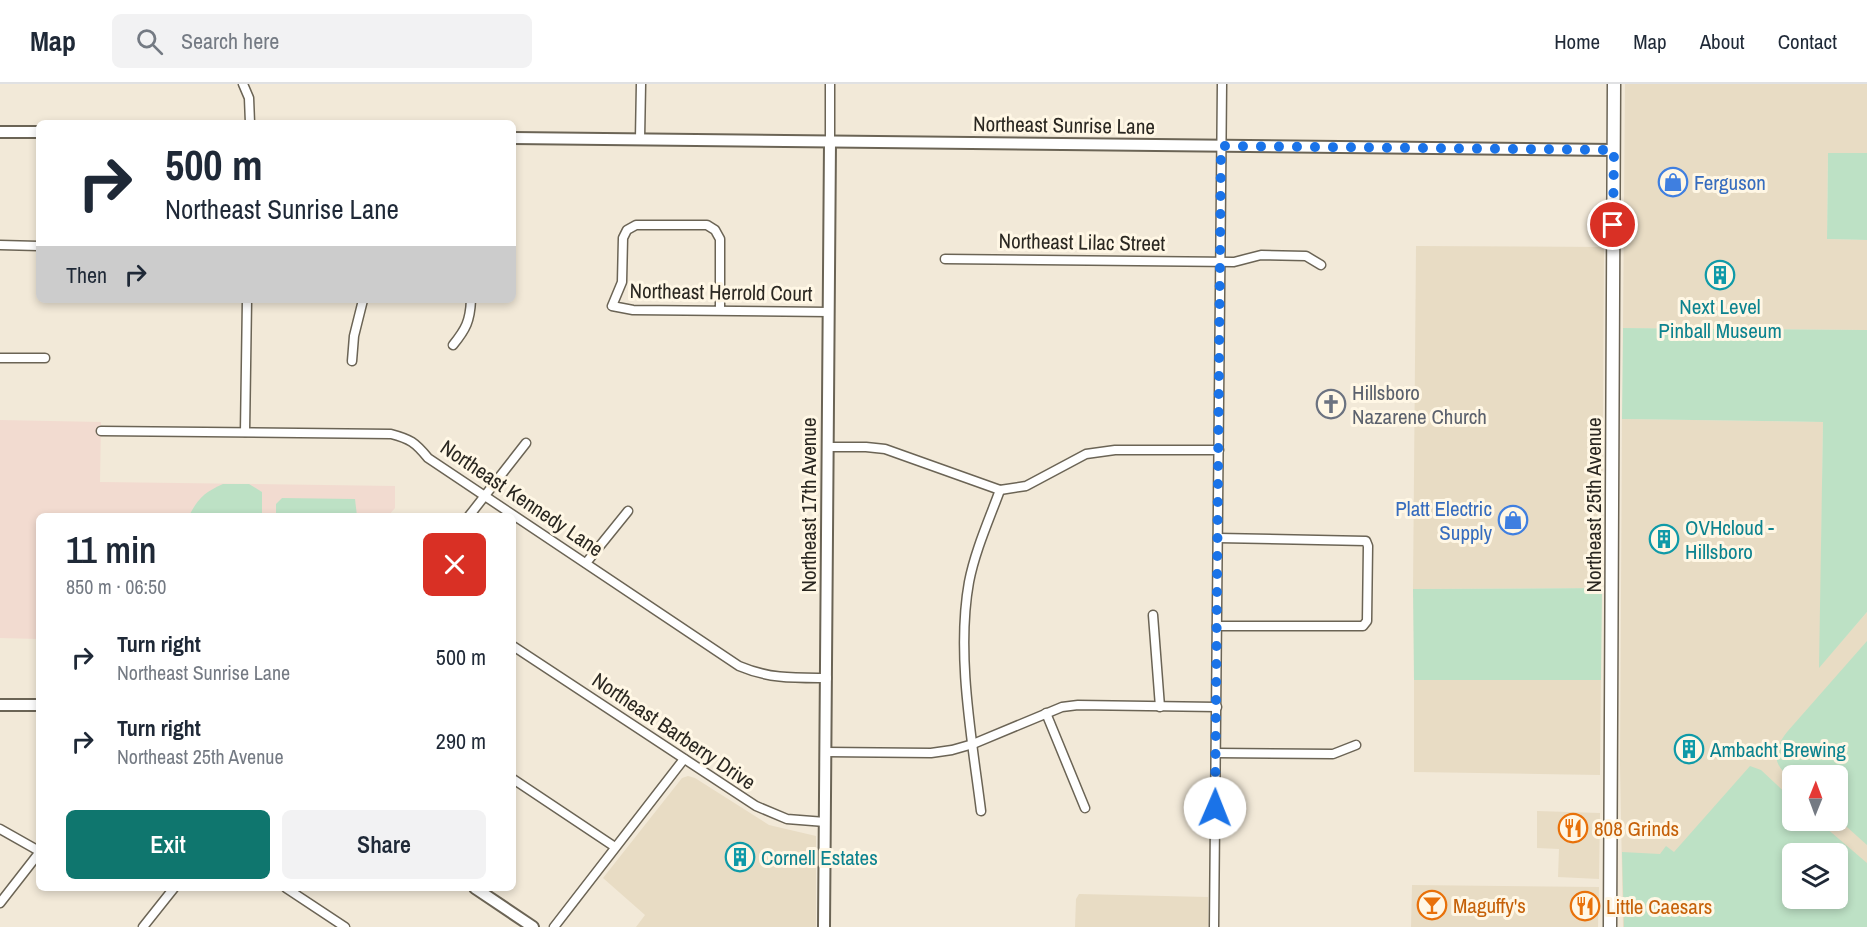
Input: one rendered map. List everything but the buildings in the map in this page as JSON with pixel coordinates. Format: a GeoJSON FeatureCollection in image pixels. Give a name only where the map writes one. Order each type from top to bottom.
{"type":"FeatureCollection","features":[{"type":"Feature","properties":{"kind":"main road","name":"Northeast 25th Avenue"},"geometry":{"type":"LineString","coordinates":[[1610,927],[1614,84]]}},
{"type":"Feature","properties":{"kind":"street"},"geometry":{"type":"LineString","coordinates":[[243,84],[249,98],[250,120]]}},
{"type":"Feature","properties":{"kind":"street"},"geometry":{"type":"LineString","coordinates":[[640,139],[641,84]]}},
{"type":"Feature","properties":{"kind":"street","name":"Northeast 17th Avenue"},"geometry":{"type":"LineString","coordinates":[[824,927],[830,84]]}},
{"type":"Feature","properties":{"kind":"street"},"geometry":{"type":"LineString","coordinates":[[1214,927],[1222,84]]}},
{"type":"Feature","properties":{"kind":"street"},"geometry":{"type":"LineString","coordinates":[[0,132],[36,132]]}},
{"type":"Feature","properties":{"kind":"street","name":"Northeast Sunrise Lane"},"geometry":{"type":"LineString","coordinates":[[516,138],[1614,150]]}},
{"type":"Feature","properties":{"kind":"street","name":"Northeast Herrold Court"},"geometry":{"type":"LineString","coordinates":[[720,310],[720,239],[715,230],[707,225],[636,225],[627,230],[623,238],[622,282],[612,306],[633,310],[829,312]]}},
{"type":"Feature","properties":{"kind":"street"},"geometry":{"type":"LineString","coordinates":[[0,245],[36,246]]}},
{"type":"Feature","properties":{"kind":"street","name":"Northeast Lilac Street"},"geometry":{"type":"LineString","coordinates":[[945,259],[1234,262],[1261,255],[1306,256],[1321,265]]}},
{"type":"Feature","properties":{"kind":"street"},"geometry":{"type":"LineString","coordinates":[[245,432],[247,303]]}},
{"type":"Feature","properties":{"kind":"street"},"geometry":{"type":"LineString","coordinates":[[352,361],[354,336],[362,303]]}},
{"type":"Feature","properties":{"kind":"street"},"geometry":{"type":"LineString","coordinates":[[453,345],[466,328],[471,303]]}},
{"type":"Feature","properties":{"kind":"street"},"geometry":{"type":"LineString","coordinates":[[0,358],[45,358]]}},
{"type":"Feature","properties":{"kind":"street","name":"Northeast Kennedy Lane"},"geometry":{"type":"LineString","coordinates":[[101,431],[390,434],[406,438],[417,444],[428,458],[511,513]]}},
{"type":"Feature","properties":{"kind":"street"},"geometry":{"type":"LineString","coordinates":[[471,513],[526,443]]}},
{"type":"Feature","properties":{"kind":"street"},"geometry":{"type":"LineString","coordinates":[[828,447],[885,449],[1000,490],[1013,490],[1026,486],[1086,454],[1142,449],[1219,450]]}},
{"type":"Feature","properties":{"kind":"street"},"geometry":{"type":"LineString","coordinates":[[981,811],[967,686],[964,629],[975,562],[1000,490]]}},
{"type":"Feature","properties":{"kind":"street"},"geometry":{"type":"LineString","coordinates":[[586,563],[628,511]]}},
{"type":"Feature","properties":{"kind":"street","name":"Northeast Kennedy Lane"},"geometry":{"type":"LineString","coordinates":[[516,517],[739,666],[757,674],[776,677],[827,678]]}},
{"type":"Feature","properties":{"kind":"street"},"geometry":{"type":"LineString","coordinates":[[1217,626],[1364,626],[1367,621],[1368,546],[1363,541],[1218,538]]}},
{"type":"Feature","properties":{"kind":"street"},"geometry":{"type":"LineString","coordinates":[[1153,615],[1160,707]]}},
{"type":"Feature","properties":{"kind":"street","name":"Northeast Barberry Drive"},"geometry":{"type":"LineString","coordinates":[[516,648],[766,812],[787,819],[825,822]]}},
{"type":"Feature","properties":{"kind":"street"},"geometry":{"type":"LineString","coordinates":[[0,705],[36,705]]}},
{"type":"Feature","properties":{"kind":"street"},"geometry":{"type":"LineString","coordinates":[[826,752],[931,753],[952,750],[973,744],[1062,707],[1078,705],[1217,707]]}},
{"type":"Feature","properties":{"kind":"street"},"geometry":{"type":"LineString","coordinates":[[1046,713],[1085,808]]}},
{"type":"Feature","properties":{"kind":"street"},"geometry":{"type":"LineString","coordinates":[[1216,753],[1333,754],[1356,746]]}},
{"type":"Feature","properties":{"kind":"street"},"geometry":{"type":"LineString","coordinates":[[554,927],[684,759]]}},
{"type":"Feature","properties":{"kind":"street"},"geometry":{"type":"LineString","coordinates":[[516,781],[615,847]]}},
{"type":"Feature","properties":{"kind":"street"},"geometry":{"type":"LineString","coordinates":[[0,829],[36,850]]}},
{"type":"Feature","properties":{"kind":"street"},"geometry":{"type":"LineString","coordinates":[[0,903],[36,856]]}},
{"type":"Feature","properties":{"kind":"street"},"geometry":{"type":"LineString","coordinates":[[143,927],[172,891]]}},
{"type":"Feature","properties":{"kind":"street"},"geometry":{"type":"LineString","coordinates":[[291,891],[345,927]]}},
{"type":"Feature","properties":{"kind":"street"},"geometry":{"type":"LineString","coordinates":[[479,891],[533,927]]}},
{"type":"Feature","properties":{"kind":"shaded area"},"geometry":{"type":"Polygon","coordinates":[[[1625,84],[1867,84],[1867,153],[1828,153],[1827,239],[1867,240],[1867,330],[1623,328],[1625,84]]]}},
{"type":"Feature","properties":{"kind":"shaded area"},"geometry":{"type":"Polygon","coordinates":[[[1416,246],[1604,247],[1602,588],[1413,589],[1416,246]]]}},
{"type":"Feature","properties":{"kind":"shaded area"},"geometry":{"type":"Polygon","coordinates":[[[1622,419],[1823,422],[1820,666],[1867,612],[1867,927],[1623,927],[1620,764],[1622,419]]]}},
{"type":"Feature","properties":{"kind":"shaded area"},"geometry":{"type":"Polygon","coordinates":[[[0,420],[101,422],[100,482],[395,486],[395,508],[391,513],[36,513],[36,639],[0,638],[0,420]]]}},
{"type":"Feature","properties":{"kind":"shaded area"},"geometry":{"type":"Polygon","coordinates":[[[1414,680],[1601,680],[1600,775],[1414,772],[1414,680]]]}},
{"type":"Feature","properties":{"kind":"shaded area"},"geometry":{"type":"Polygon","coordinates":[[[688,776],[695,778],[769,825],[816,836],[816,927],[636,927],[645,915],[603,878],[682,778],[688,776]]]}},
{"type":"Feature","properties":{"kind":"shaded area"},"geometry":{"type":"Polygon","coordinates":[[[1537,811],[1600,813],[1599,879],[1558,877],[1559,849],[1537,848],[1537,811]]]}},
{"type":"Feature","properties":{"kind":"shaded area"},"geometry":{"type":"Polygon","coordinates":[[[1412,885],[1599,887],[1598,927],[1411,927],[1412,885]]]}},
{"type":"Feature","properties":{"kind":"shaded area"},"geometry":{"type":"Polygon","coordinates":[[[1079,894],[1208,897],[1208,927],[1075,927],[1076,899],[1079,894]]]}},
{"type":"Feature","properties":{"kind":"green space"},"geometry":{"type":"Polygon","coordinates":[[[1828,153],[1867,153],[1867,240],[1827,239],[1828,153]]]}},
{"type":"Feature","properties":{"kind":"green space"},"geometry":{"type":"Polygon","coordinates":[[[1623,328],[1867,330],[1867,612],[1819,668],[1823,422],[1622,419],[1623,328]]]}},
{"type":"Feature","properties":{"kind":"green space"},"geometry":{"type":"Polygon","coordinates":[[[223,484],[249,484],[262,492],[262,513],[191,513],[203,496],[223,484]]]}},
{"type":"Feature","properties":{"kind":"green space"},"geometry":{"type":"Polygon","coordinates":[[[282,498],[355,499],[357,513],[276,513],[276,504],[282,498]]]}},
{"type":"Feature","properties":{"kind":"green space"},"geometry":{"type":"Polygon","coordinates":[[[1602,588],[1601,680],[1414,680],[1413,589],[1602,588]]]}},
{"type":"Feature","properties":{"kind":"green space"},"geometry":{"type":"Polygon","coordinates":[[[1867,641],[1867,845],[1848,828],[1848,765],[1782,765],[1782,770],[1776,757],[1779,745],[1787,732],[1867,641]]]}},
{"type":"Feature","properties":{"kind":"green space"},"geometry":{"type":"Polygon","coordinates":[[[1750,766],[1761,770],[1782,790],[1782,831],[1830,831],[1844,843],[1782,843],[1782,909],[1848,909],[1848,847],[1867,863],[1867,927],[1624,927],[1622,852],[1660,854],[1666,846],[1674,852],[1750,766]]]}},
{"type":"Feature","properties":{"kind":"place","name":"Ferguson"},"geometry":{"type":"Point","coordinates":[1673,182]}},
{"type":"Feature","properties":{"kind":"place","name":"Next Level Pinball Museum"},"geometry":{"type":"Point","coordinates":[1720,275]}},
{"type":"Feature","properties":{"kind":"place","name":"Hillsboro Nazarene Church"},"geometry":{"type":"Point","coordinates":[1331,404]}},
{"type":"Feature","properties":{"kind":"place","name":"Platt Electric Supply"},"geometry":{"type":"Point","coordinates":[1513,520]}},
{"type":"Feature","properties":{"kind":"place","name":"OVHcloud - Hillsboro"},"geometry":{"type":"Point","coordinates":[1664,539]}},
{"type":"Feature","properties":{"kind":"place","name":"Ambacht Brewing"},"geometry":{"type":"Point","coordinates":[1689,749]}},
{"type":"Feature","properties":{"kind":"place","name":"808 Grinds"},"geometry":{"type":"Point","coordinates":[1573,828]}},
{"type":"Feature","properties":{"kind":"place","name":"Cornell Estates"},"geometry":{"type":"Point","coordinates":[740,857]}},
{"type":"Feature","properties":{"kind":"place","name":"Maguffy's"},"geometry":{"type":"Point","coordinates":[1432,905]}},
{"type":"Feature","properties":{"kind":"place","name":"Little Caesars"},"geometry":{"type":"Point","coordinates":[1585,906]}},
{"type":"Feature","properties":{"kind":"route"},"geometry":{"type":"LineString","coordinates":[[1215,808],[1221,146],[1614,150],[1613,225]]}}]}
